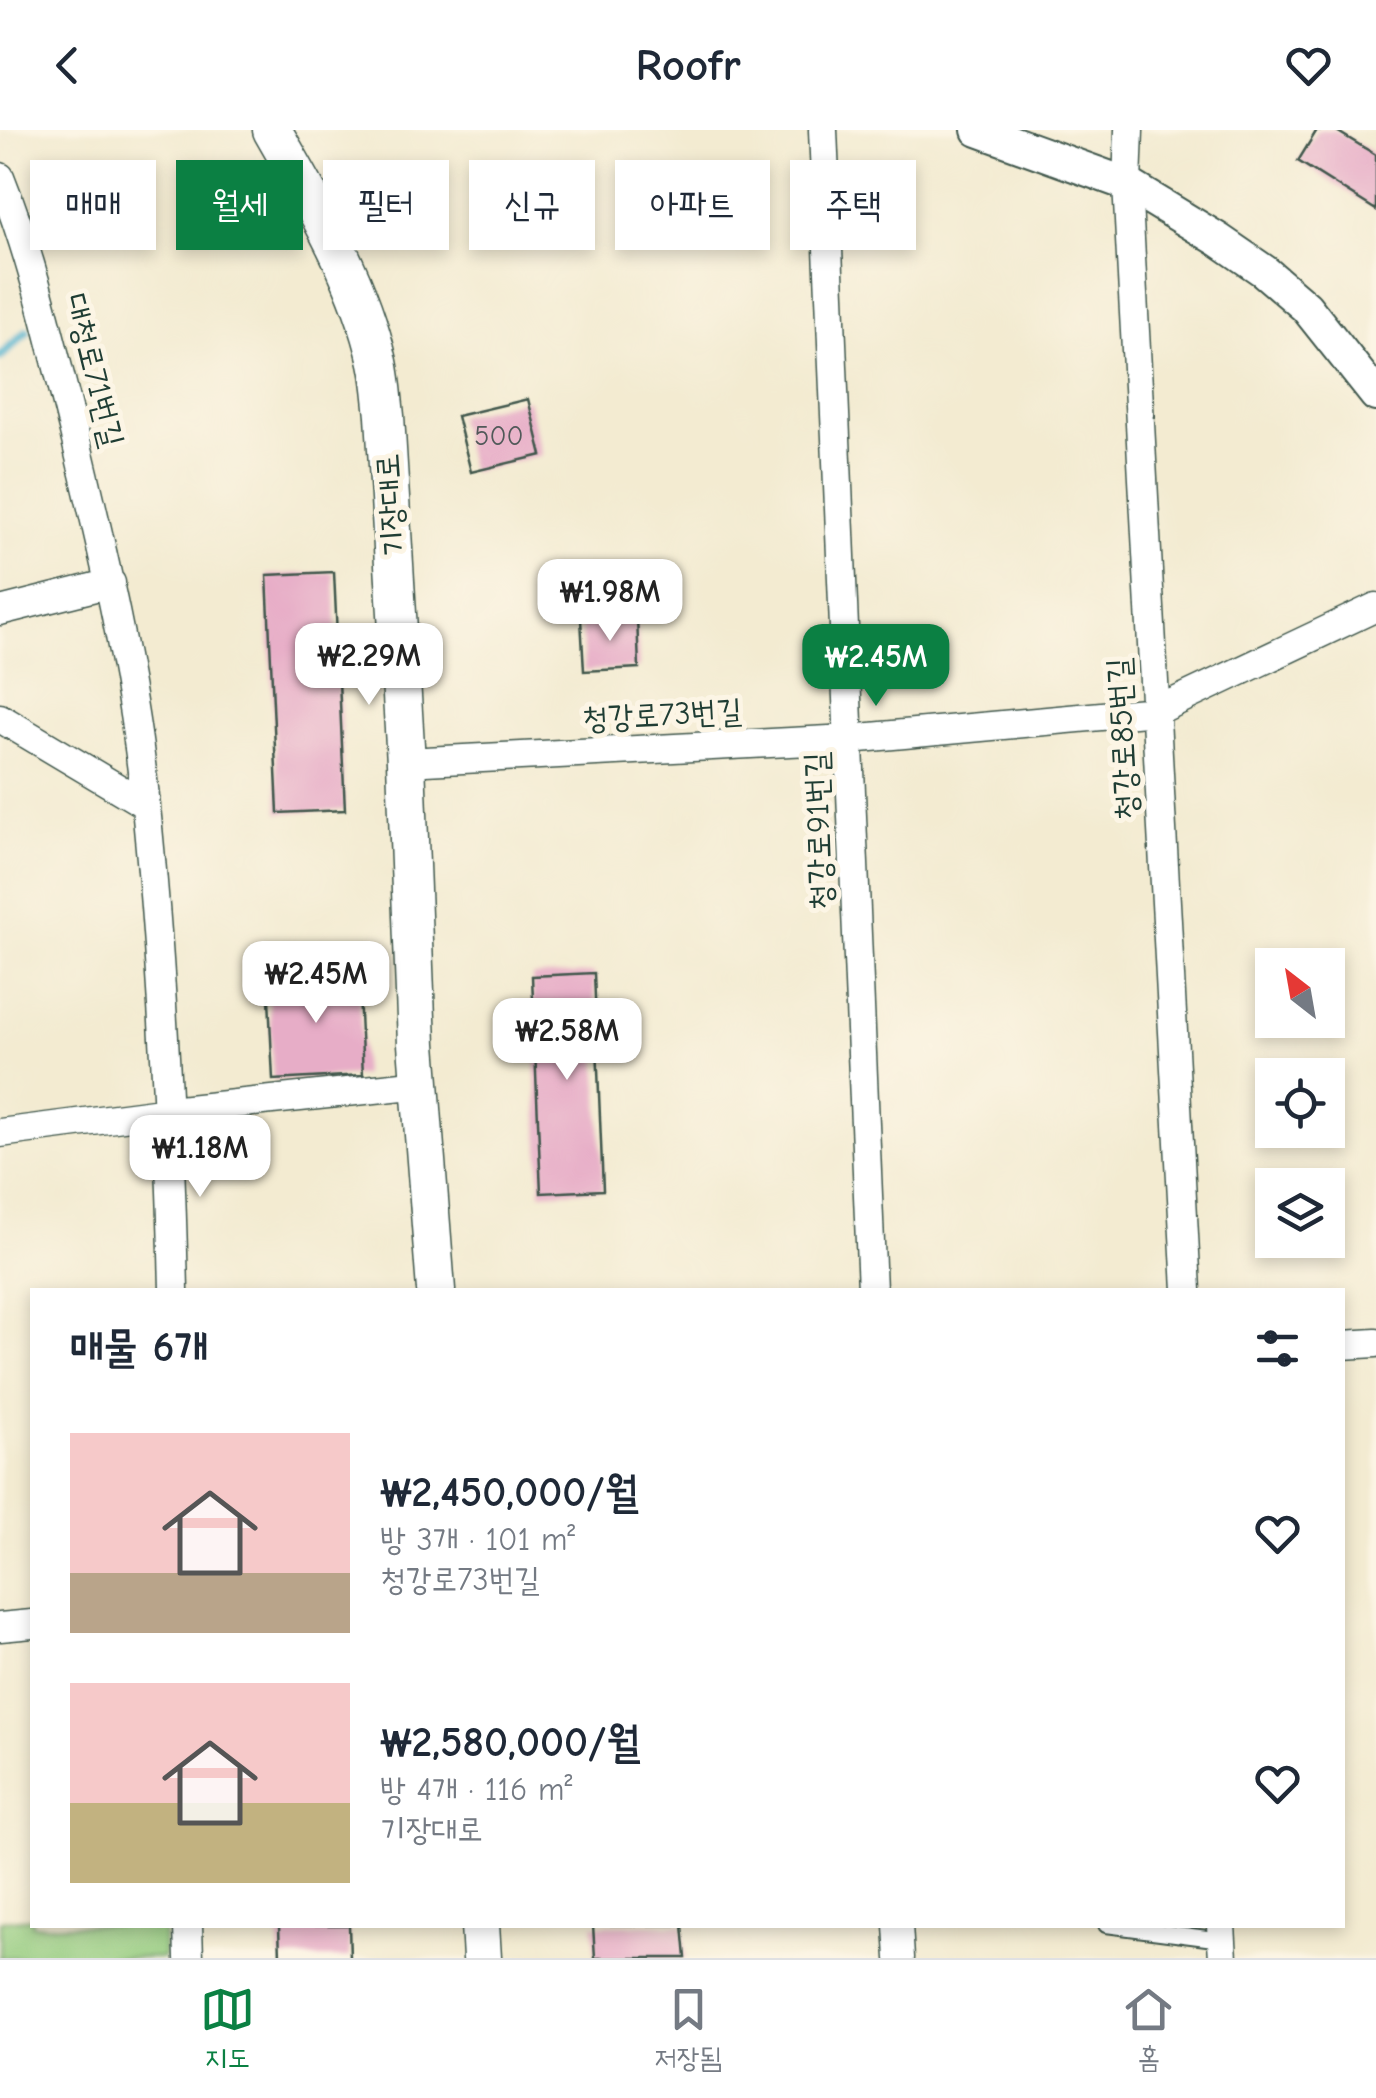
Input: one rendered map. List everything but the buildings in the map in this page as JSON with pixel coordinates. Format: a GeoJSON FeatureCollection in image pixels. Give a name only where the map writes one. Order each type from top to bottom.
{"type":"FeatureCollection","features":[{"type":"Feature","properties":{"kind":"main road","name":"기장대로"},"geometry":{"type":"LineString","coordinates":[[272,130],[316,208],[360,305],[378,362],[385,416],[436,1288]]}},
{"type":"Feature","properties":{"kind":"main road"},"geometry":{"type":"LineString","coordinates":[[480,1928],[482,1958]]}},
{"type":"Feature","properties":{"kind":"street","name":"청강로91번길"},"geometry":{"type":"LineString","coordinates":[[823,130],[872,1288]]}},
{"type":"Feature","properties":{"kind":"street"},"geometry":{"type":"LineString","coordinates":[[978,130],[1127,184],[1264,271],[1306,307],[1376,394]]}},
{"type":"Feature","properties":{"kind":"street","name":"청강로85번길"},"geometry":{"type":"LineString","coordinates":[[1129,130],[1127,184],[1186,1288]]}},
{"type":"Feature","properties":{"kind":"street","name":"대청로71번길"},"geometry":{"type":"LineString","coordinates":[[0,177],[44,305],[111,583],[146,805],[170,1110],[174,1288]]}},
{"type":"Feature","properties":{"kind":"street"},"geometry":{"type":"LineString","coordinates":[[0,611],[111,583]]}},
{"type":"Feature","properties":{"kind":"street","name":"청강로73번길"},"geometry":{"type":"LineString","coordinates":[[406,762],[849,739],[1156,711],[1376,607]]}},
{"type":"Feature","properties":{"kind":"street"},"geometry":{"type":"LineString","coordinates":[[0,718],[146,805]]}},
{"type":"Feature","properties":{"kind":"street"},"geometry":{"type":"LineString","coordinates":[[0,1134],[170,1110],[422,1084]]}},
{"type":"Feature","properties":{"kind":"street"},"geometry":{"type":"LineString","coordinates":[[1345,1346],[1376,1344]]}},
{"type":"Feature","properties":{"kind":"street"},"geometry":{"type":"LineString","coordinates":[[0,1627],[30,1624]]}},
{"type":"Feature","properties":{"kind":"street"},"geometry":{"type":"LineString","coordinates":[[188,1928],[189,1958]]}},
{"type":"Feature","properties":{"kind":"street"},"geometry":{"type":"LineString","coordinates":[[898,1928],[900,1958]]}},
{"type":"Feature","properties":{"kind":"lane"},"geometry":{"type":"LineString","coordinates":[[1128,1928],[1222,1941]]}},
{"type":"Feature","properties":{"kind":"green space"},"geometry":{"type":"Polygon","coordinates":[[[30,1918],[30,1928],[164,1928],[164,1958],[0,1958],[0,1921],[30,1918]]]}},
{"type":"Feature","properties":{"kind":"waterway"},"geometry":{"type":"LineString","coordinates":[[0,357],[27,331]]}}]}
